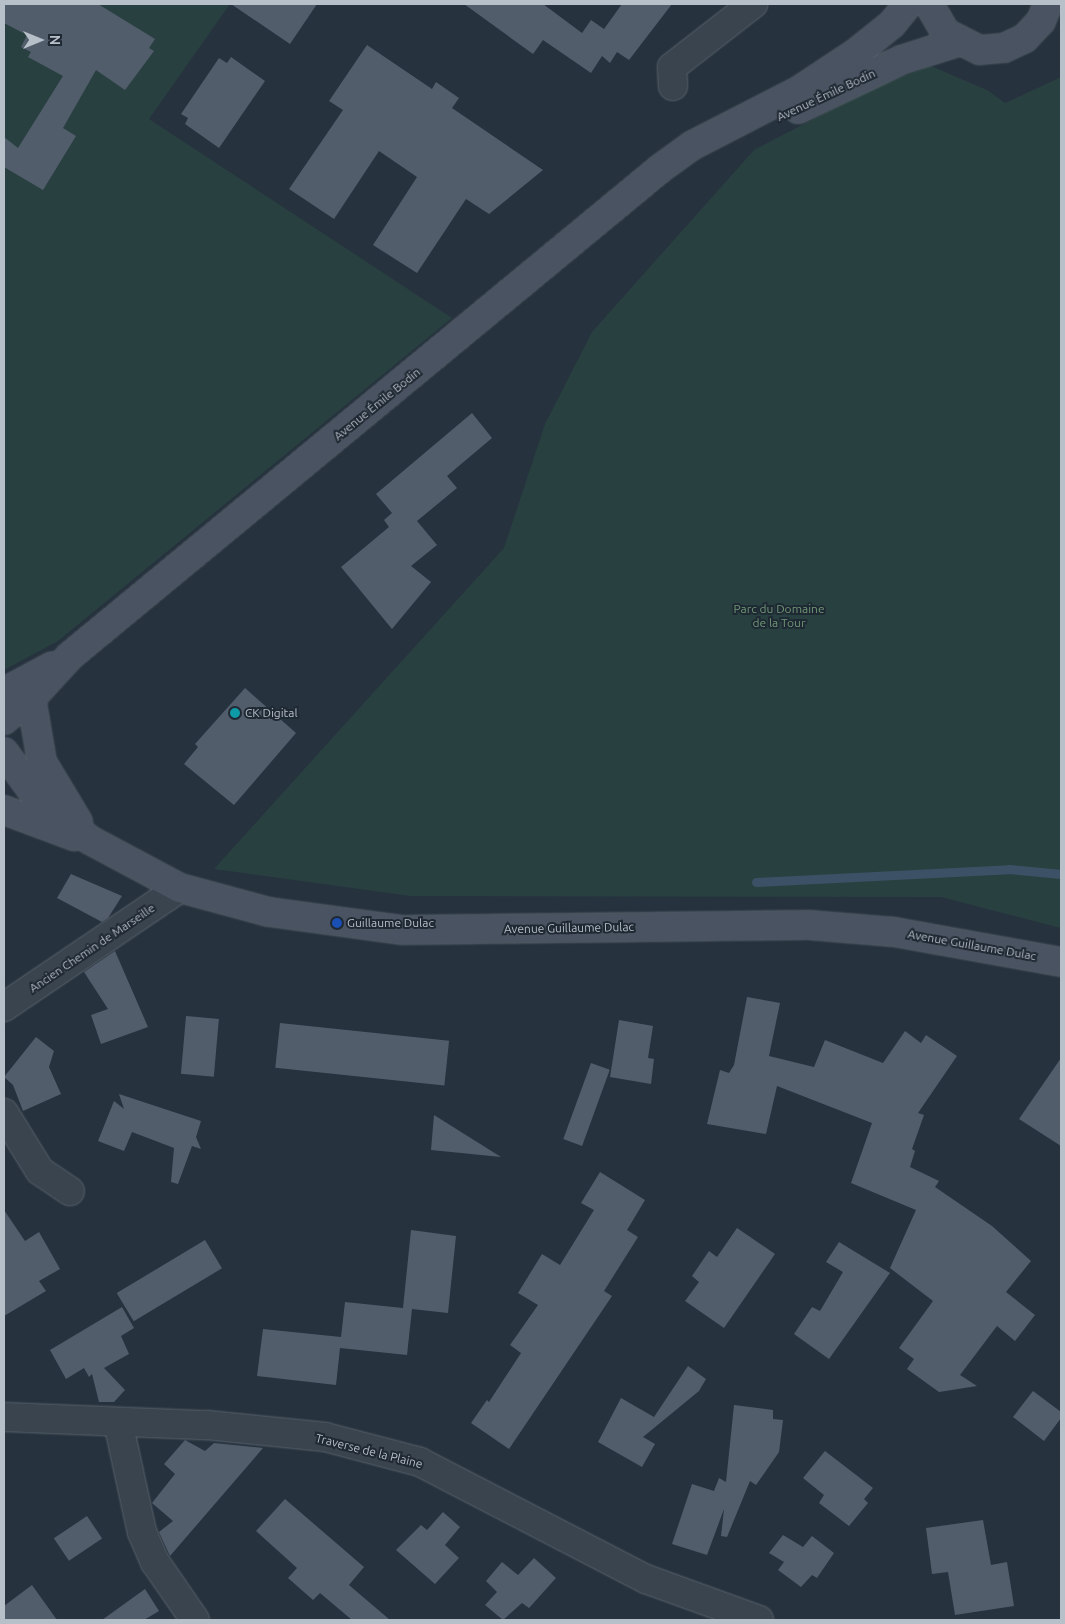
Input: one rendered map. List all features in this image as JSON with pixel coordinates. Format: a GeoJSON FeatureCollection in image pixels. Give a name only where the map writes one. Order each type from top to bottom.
{"type":"FeatureCollection","features":[{"type":"Feature","properties":{"kind":"main road","name":"Avenue Émile Bodin"},"geometry":{"type":"LineString","coordinates":[[4,720],[31,697],[62,663],[693,145],[800,90],[856,53],[892,24],[908,4]]}},
{"type":"Feature","properties":{"kind":"main road"},"geometry":{"type":"LineString","coordinates":[[928,4],[937,22],[958,42],[980,50],[1004,48],[1025,38],[1042,21],[1048,4]]}},
{"type":"Feature","properties":{"kind":"main road","name":"Avenue Émile Bodin"},"geometry":{"type":"LineString","coordinates":[[693,145],[768,123],[901,60],[958,42]]}},
{"type":"Feature","properties":{"kind":"main road","name":"Avenue Émile Bodin"},"geometry":{"type":"LineString","coordinates":[[4,692],[62,663]]}},
{"type":"Feature","properties":{"kind":"main road"},"geometry":{"type":"LineString","coordinates":[[31,697],[42,762],[90,840]]}},
{"type":"Feature","properties":{"kind":"main road","name":"Avenue Guillaume Dulac"},"geometry":{"type":"LineString","coordinates":[[4,752],[36,796],[90,840],[180,888],[269,912],[403,930],[809,925],[894,932],[1061,962]]}},
{"type":"Feature","properties":{"kind":"main road","name":"Avenue Guillaume Dulac"},"geometry":{"type":"LineString","coordinates":[[4,810],[30,823],[90,840]]}},
{"type":"Feature","properties":{"kind":"street"},"geometry":{"type":"LineString","coordinates":[[673,86],[672,67],[753,4]]}},
{"type":"Feature","properties":{"kind":"street","name":"Ancien Chemin de Marseille"},"geometry":{"type":"LineString","coordinates":[[4,1008],[180,888]]}},
{"type":"Feature","properties":{"kind":"street"},"geometry":{"type":"LineString","coordinates":[[4,1114],[40,1171],[70,1191]]}},
{"type":"Feature","properties":{"kind":"street","name":"Traverse de la Plaine"},"geometry":{"type":"LineString","coordinates":[[4,1417],[207,1425],[325,1437],[420,1462],[646,1579],[759,1620]]}},
{"type":"Feature","properties":{"kind":"street"},"geometry":{"type":"LineString","coordinates":[[118,1422],[142,1532],[156,1562],[195,1620]]}},
{"type":"Feature","properties":{"kind":"green space"},"geometry":{"type":"Polygon","coordinates":[[[4,4],[230,4],[149,119],[452,318],[58,641],[4,670],[4,4]]]}},
{"type":"Feature","properties":{"kind":"green space","name":"Parc du Domaine de la Tour"},"geometry":{"type":"Polygon","coordinates":[[[931,66],[987,90],[1005,103],[1061,77],[1061,928],[941,897],[410,896],[214,869],[504,548],[545,424],[592,332],[754,150],[879,85],[931,66]]]}},
{"type":"Feature","properties":{"kind":"building"},"geometry":{"type":"Polygon","coordinates":[[[4,4],[98,4],[155,39],[149,48],[154,51],[125,90],[96,70],[63,128],[76,136],[43,190],[4,167],[4,137],[18,148],[63,76],[28,57],[31,52],[21,47],[27,35],[4,23],[4,4]]]}},
{"type":"Feature","properties":{"kind":"building"},"geometry":{"type":"Polygon","coordinates":[[[231,4],[317,4],[290,44],[231,4]]]}},
{"type":"Feature","properties":{"kind":"building"},"geometry":{"type":"Polygon","coordinates":[[[464,4],[543,4],[582,33],[591,20],[604,29],[622,4],[672,4],[629,60],[617,52],[610,63],[602,56],[591,73],[543,40],[533,54],[464,4]]]}},
{"type":"Feature","properties":{"kind":"building"},"geometry":{"type":"Polygon","coordinates":[[[367,45],[432,89],[436,82],[459,98],[452,108],[543,170],[489,214],[466,199],[417,273],[373,245],[417,177],[379,151],[334,219],[289,189],[343,110],[329,101],[367,45]]]}},
{"type":"Feature","properties":{"kind":"building"},"geometry":{"type":"Polygon","coordinates":[[[231,57],[265,81],[219,148],[185,124],[188,118],[181,114],[219,58],[227,63],[231,57]]]}},
{"type":"Feature","properties":{"kind":"building"},"geometry":{"type":"Polygon","coordinates":[[[472,413],[492,438],[447,476],[457,488],[417,521],[437,545],[411,566],[431,582],[392,629],[341,567],[389,527],[384,520],[392,513],[376,494],[472,413]]]}},
{"type":"Feature","properties":{"kind":"building"},"geometry":{"type":"Polygon","coordinates":[[[245,688],[296,733],[234,805],[184,764],[198,747],[195,744],[245,688]]]}},
{"type":"Feature","properties":{"kind":"building"},"geometry":{"type":"Polygon","coordinates":[[[71,874],[122,896],[108,918],[102,922],[57,898],[71,874]]]}},
{"type":"Feature","properties":{"kind":"building"},"geometry":{"type":"Polygon","coordinates":[[[115,951],[148,1027],[101,1044],[91,1015],[108,1009],[84,972],[115,951]]]}},
{"type":"Feature","properties":{"kind":"building"},"geometry":{"type":"Polygon","coordinates":[[[747,997],[780,1003],[769,1056],[814,1067],[825,1040],[883,1063],[905,1031],[921,1043],[926,1035],[957,1056],[918,1113],[924,1115],[912,1149],[915,1151],[910,1167],[939,1181],[935,1187],[992,1226],[1031,1261],[1006,1292],[1035,1315],[1015,1341],[997,1326],[960,1375],[977,1386],[939,1392],[907,1369],[914,1359],[899,1348],[933,1301],[890,1268],[916,1210],[851,1183],[872,1123],[777,1086],[766,1134],[707,1124],[720,1070],[729,1073],[734,1065],[747,997]]]}},
{"type":"Feature","properties":{"kind":"building"},"geometry":{"type":"Polygon","coordinates":[[[186,1016],[219,1019],[214,1077],[181,1074],[186,1016]]]}},
{"type":"Feature","properties":{"kind":"building"},"geometry":{"type":"Polygon","coordinates":[[[619,1020],[653,1026],[648,1058],[654,1059],[651,1084],[610,1077],[619,1020]]]}},
{"type":"Feature","properties":{"kind":"building"},"geometry":{"type":"Polygon","coordinates":[[[280,1023],[449,1041],[444,1086],[275,1068],[280,1023]]]}},
{"type":"Feature","properties":{"kind":"building"},"geometry":{"type":"Polygon","coordinates":[[[36,1037],[54,1051],[49,1067],[61,1094],[23,1111],[13,1085],[4,1077],[36,1037]]]}},
{"type":"Feature","properties":{"kind":"building"},"geometry":{"type":"Polygon","coordinates":[[[1061,1058],[1061,1146],[1019,1119],[1061,1058]]]}},
{"type":"Feature","properties":{"kind":"building"},"geometry":{"type":"Polygon","coordinates":[[[591,1063],[610,1070],[582,1146],[563,1139],[591,1063]]]}},
{"type":"Feature","properties":{"kind":"building"},"geometry":{"type":"Polygon","coordinates":[[[119,1094],[201,1121],[196,1137],[201,1149],[192,1146],[178,1184],[171,1182],[174,1148],[132,1132],[124,1151],[98,1141],[114,1101],[124,1109],[119,1094]]]}},
{"type":"Feature","properties":{"kind":"building"},"geometry":{"type":"Polygon","coordinates":[[[434,1115],[501,1157],[431,1150],[434,1115]]]}},
{"type":"Feature","properties":{"kind":"building"},"geometry":{"type":"Polygon","coordinates":[[[600,1172],[645,1200],[627,1230],[638,1237],[604,1291],[612,1296],[509,1449],[471,1423],[487,1400],[489,1402],[521,1353],[510,1345],[538,1305],[518,1293],[542,1254],[560,1265],[594,1210],[581,1203],[600,1172]]]}},
{"type":"Feature","properties":{"kind":"building"},"geometry":{"type":"Polygon","coordinates":[[[4,1210],[25,1241],[39,1232],[60,1269],[39,1281],[46,1291],[4,1316],[4,1210]]]}},
{"type":"Feature","properties":{"kind":"building"},"geometry":{"type":"Polygon","coordinates":[[[737,1228],[775,1254],[724,1328],[685,1301],[699,1282],[692,1276],[709,1251],[717,1257],[737,1228]]]}},
{"type":"Feature","properties":{"kind":"building"},"geometry":{"type":"Polygon","coordinates":[[[411,1230],[456,1236],[448,1313],[412,1309],[407,1355],[340,1348],[336,1385],[257,1376],[263,1329],[341,1337],[345,1302],[403,1308],[411,1230]]]}},
{"type":"Feature","properties":{"kind":"building"},"geometry":{"type":"Polygon","coordinates":[[[205,1240],[222,1268],[134,1321],[117,1293],[205,1240]]]}},
{"type":"Feature","properties":{"kind":"building"},"geometry":{"type":"Polygon","coordinates":[[[839,1242],[890,1273],[829,1359],[794,1334],[812,1307],[820,1311],[843,1272],[826,1262],[839,1242]]]}},
{"type":"Feature","properties":{"kind":"building"},"geometry":{"type":"Polygon","coordinates":[[[122,1307],[134,1328],[121,1336],[129,1354],[104,1368],[125,1390],[114,1402],[99,1402],[92,1374],[89,1377],[84,1368],[66,1379],[50,1350],[122,1307]]]}},
{"type":"Feature","properties":{"kind":"building"},"geometry":{"type":"Polygon","coordinates":[[[688,1366],[706,1379],[699,1391],[643,1437],[655,1444],[642,1467],[598,1442],[621,1398],[654,1417],[688,1366]]]}},
{"type":"Feature","properties":{"kind":"building"},"geometry":{"type":"Polygon","coordinates":[[[1033,1391],[1061,1412],[1061,1418],[1044,1441],[1013,1417],[1033,1391]]]}},
{"type":"Feature","properties":{"kind":"building"},"geometry":{"type":"Polygon","coordinates":[[[734,1405],[773,1410],[773,1419],[783,1420],[779,1452],[756,1485],[750,1481],[727,1537],[721,1536],[724,1509],[707,1555],[672,1544],[692,1484],[714,1491],[719,1478],[726,1482],[734,1405]]]}},
{"type":"Feature","properties":{"kind":"building"},"geometry":{"type":"Polygon","coordinates":[[[185,1440],[205,1451],[214,1443],[263,1448],[170,1556],[159,1532],[173,1521],[152,1503],[175,1474],[164,1464],[185,1440]]]}},
{"type":"Feature","properties":{"kind":"building"},"geometry":{"type":"Polygon","coordinates":[[[825,1451],[873,1488],[864,1499],[868,1503],[849,1526],[819,1503],[824,1495],[803,1478],[825,1451]]]}},
{"type":"Feature","properties":{"kind":"building"},"geometry":{"type":"Polygon","coordinates":[[[285,1499],[364,1567],[349,1585],[390,1620],[352,1620],[320,1593],[313,1600],[288,1578],[297,1568],[256,1531],[285,1499]]]}},
{"type":"Feature","properties":{"kind":"building"},"geometry":{"type":"Polygon","coordinates":[[[443,1512],[460,1527],[445,1545],[459,1558],[435,1584],[396,1550],[421,1525],[427,1530],[443,1512]]]}},
{"type":"Feature","properties":{"kind":"building"},"geometry":{"type":"Polygon","coordinates":[[[87,1516],[102,1538],[69,1561],[54,1538],[87,1516]]]}},
{"type":"Feature","properties":{"kind":"building"},"geometry":{"type":"Polygon","coordinates":[[[983,1520],[991,1565],[1007,1562],[1014,1606],[955,1615],[948,1572],[932,1574],[926,1528],[983,1520]]]}},
{"type":"Feature","properties":{"kind":"building"},"geometry":{"type":"Polygon","coordinates":[[[783,1535],[803,1547],[812,1536],[834,1553],[817,1578],[812,1575],[801,1587],[778,1570],[784,1562],[769,1553],[783,1535]]]}},
{"type":"Feature","properties":{"kind":"building"},"geometry":{"type":"Polygon","coordinates":[[[534,1558],[556,1578],[529,1608],[522,1603],[503,1620],[485,1605],[497,1592],[486,1581],[502,1562],[518,1575],[534,1558]]]}},
{"type":"Feature","properties":{"kind":"building"},"geometry":{"type":"Polygon","coordinates":[[[32,1585],[57,1620],[4,1620],[4,1606],[32,1585]]]}},
{"type":"Feature","properties":{"kind":"building"},"geometry":{"type":"Polygon","coordinates":[[[145,1589],[159,1611],[144,1620],[102,1620],[145,1589]]]}},
{"type":"Feature","properties":{"kind":"waterway"},"geometry":{"type":"LineString","coordinates":[[756,882],[1009,869],[1061,874]]}},
{"type":"Feature","properties":{"kind":"place","name":"CK Digital"},"geometry":{"type":"Point","coordinates":[235,713]}},
{"type":"Feature","properties":{"kind":"place","name":"Guillaume Dulac"},"geometry":{"type":"Point","coordinates":[337,923]}}]}
